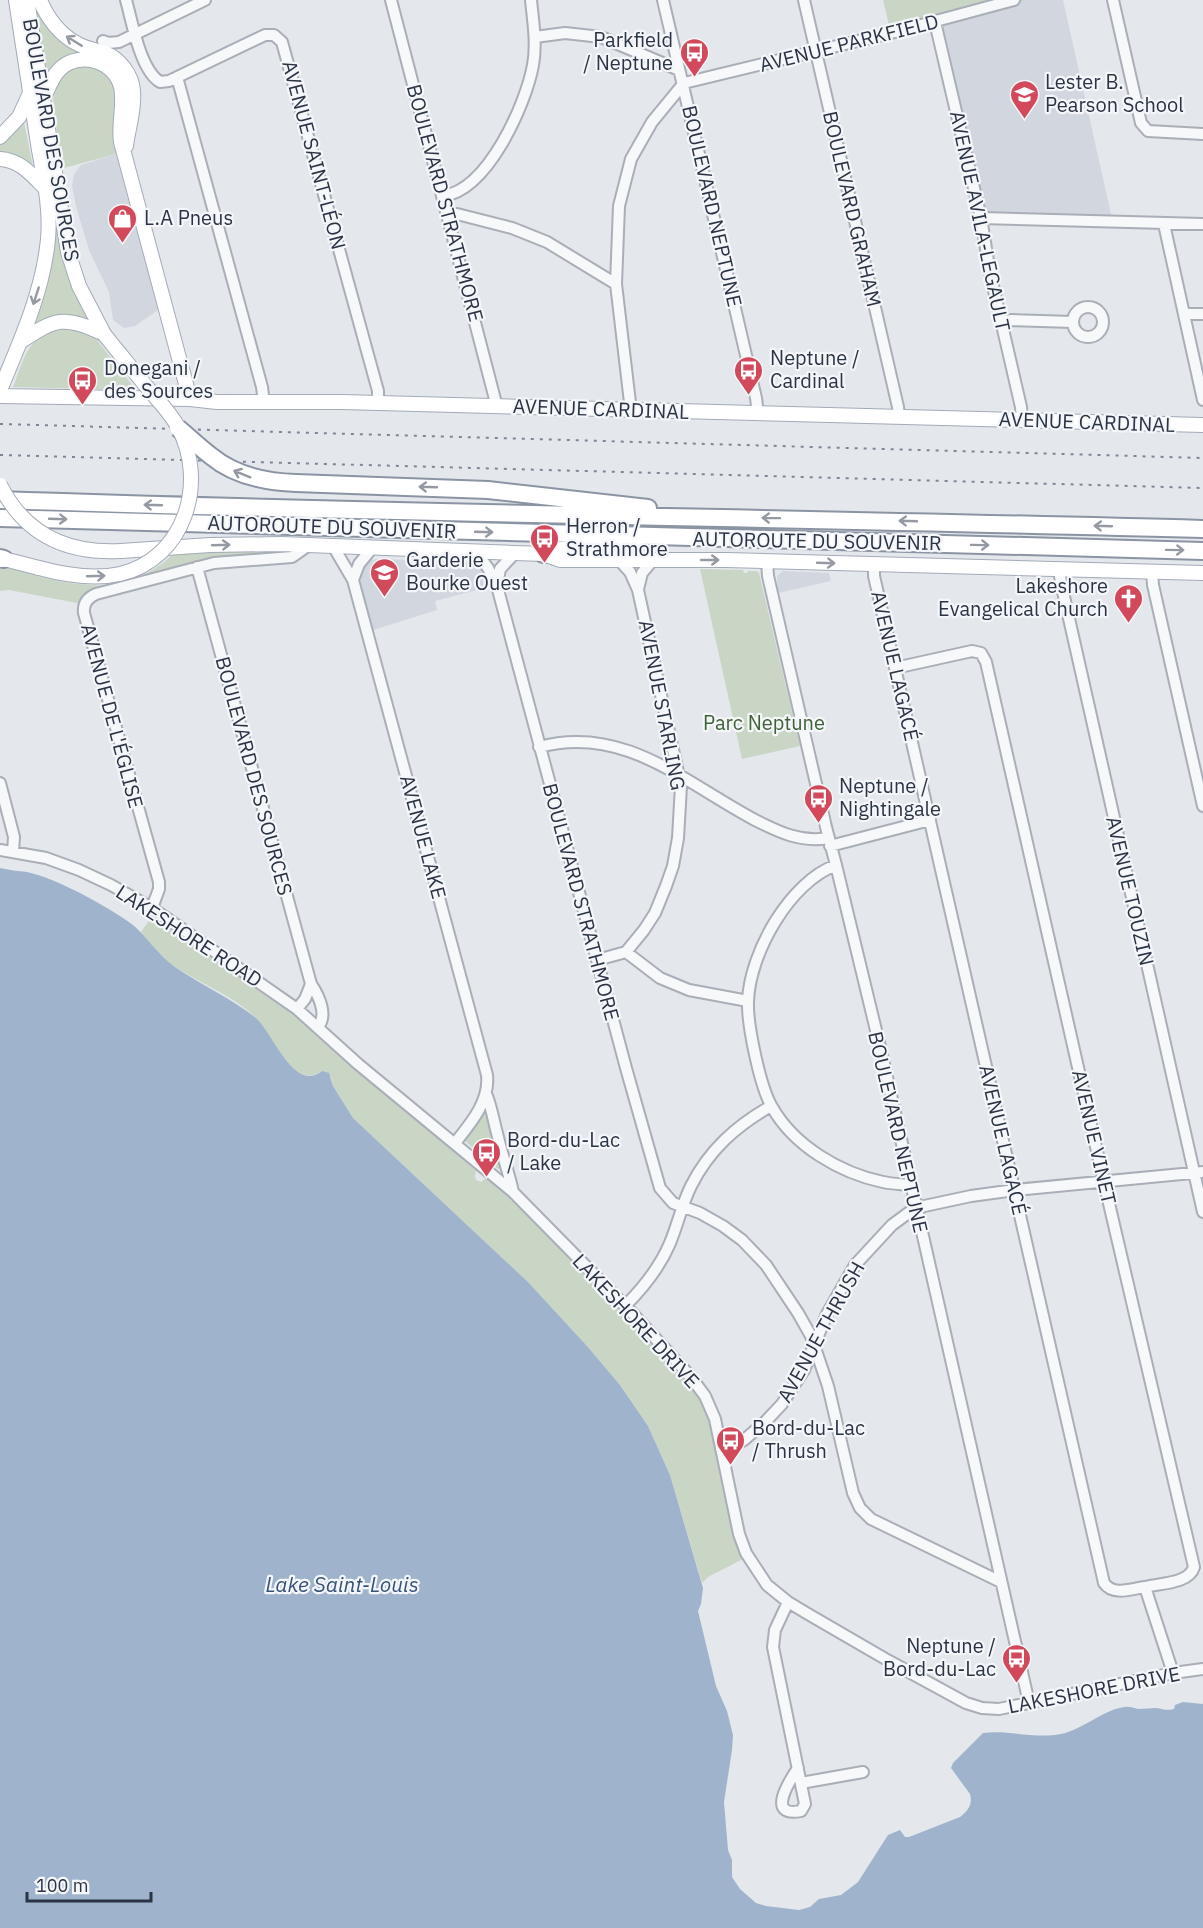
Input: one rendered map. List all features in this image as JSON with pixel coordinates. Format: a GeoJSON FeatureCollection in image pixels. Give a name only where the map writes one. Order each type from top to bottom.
{"type":"FeatureCollection","features":[{"type":"Feature","properties":{"kind":"highway"},"geometry":{"type":"LineString","coordinates":[[178,428],[210,456],[239,473],[265,481],[508,492],[721,517]]}},
{"type":"Feature","properties":{"kind":"highway","name":"AUTOROUTE DU SOUVENIR"},"geometry":{"type":"LineString","coordinates":[[0,500],[552,516],[721,517],[1203,529]]}},
{"type":"Feature","properties":{"kind":"highway","name":"AUTOROUTE DU SOUVENIR"},"geometry":{"type":"LineString","coordinates":[[0,518],[1203,551]]}},
{"type":"Feature","properties":{"kind":"highway"},"geometry":{"type":"LineString","coordinates":[[543,554],[559,550],[598,548],[691,537]]}},
{"type":"Feature","properties":{"kind":"main road","name":"BOULEVARD DES SOURCES"},"geometry":{"type":"LineString","coordinates":[[0,390],[20,342],[30,328],[45,258],[48,220],[16,0]]}},
{"type":"Feature","properties":{"kind":"main road","name":"BOULEVARD DES SOURCES"},"geometry":{"type":"LineString","coordinates":[[1,559],[80,576],[115,575],[142,565],[167,546],[178,532],[186,517],[192,479],[189,461],[178,428],[104,334],[79,286],[70,260],[27,0]]}},
{"type":"Feature","properties":{"kind":"main road"},"geometry":{"type":"LineString","coordinates":[[40,0],[50,19],[67,37],[78,44],[112,57],[129,75],[133,96],[126,142],[126,160]]}},
{"type":"Feature","properties":{"kind":"main road"},"geometry":{"type":"LineString","coordinates":[[43,100],[54,75],[61,67],[72,61],[89,59],[109,69],[117,78],[121,87],[122,100],[120,134],[190,399]]}},
{"type":"Feature","properties":{"kind":"main road"},"geometry":{"type":"LineString","coordinates":[[0,137],[19,117],[30,93]]}},
{"type":"Feature","properties":{"kind":"main road"},"geometry":{"type":"LineString","coordinates":[[0,159],[22,166],[45,188]]}},
{"type":"Feature","properties":{"kind":"main road"},"geometry":{"type":"LineString","coordinates":[[30,328],[65,321],[82,324],[104,334]]}},
{"type":"Feature","properties":{"kind":"main road"},"geometry":{"type":"LineString","coordinates":[[166,398],[184,372]]}},
{"type":"Feature","properties":{"kind":"main road","name":"AVENUE CARDINAL"},"geometry":{"type":"LineString","coordinates":[[0,396],[166,398],[264,403],[378,403],[1203,426]]}},
{"type":"Feature","properties":{"kind":"main road"},"geometry":{"type":"LineString","coordinates":[[0,485],[20,516],[48,538],[69,546],[90,550],[121,551],[238,544],[309,545],[543,554],[560,560],[767,561],[1203,573]]}},
{"type":"Feature","properties":{"kind":"street"},"geometry":{"type":"LineString","coordinates":[[126,0],[135,34]]}},
{"type":"Feature","properties":{"kind":"street"},"geometry":{"type":"LineString","coordinates":[[103,41],[115,43],[205,0]]}},
{"type":"Feature","properties":{"kind":"street","name":"BOULEVARD STRATHMORE"},"geometry":{"type":"LineString","coordinates":[[391,0],[497,407]]}},
{"type":"Feature","properties":{"kind":"street"},"geometry":{"type":"LineString","coordinates":[[443,196],[453,194],[479,173],[508,133],[528,87],[534,62],[535,37],[531,0]]}},
{"type":"Feature","properties":{"kind":"street","name":"BOULEVARD NEPTUNE"},"geometry":{"type":"LineString","coordinates":[[663,0],[684,83],[758,414]]}},
{"type":"Feature","properties":{"kind":"street","name":"BOULEVARD GRAHAM"},"geometry":{"type":"LineString","coordinates":[[804,0],[899,417]]}},
{"type":"Feature","properties":{"kind":"street","name":"AVENUE PARKFIELD"},"geometry":{"type":"LineString","coordinates":[[684,83],[935,22],[1014,0]]}},
{"type":"Feature","properties":{"kind":"street"},"geometry":{"type":"LineString","coordinates":[[1113,0],[1141,123],[1148,131],[1203,134]]}},
{"type":"Feature","properties":{"kind":"street","name":"AVENUE AVILA-LEGAULT"},"geometry":{"type":"LineString","coordinates":[[935,22],[981,218],[990,273],[1022,420]]}},
{"type":"Feature","properties":{"kind":"street"},"geometry":{"type":"LineString","coordinates":[[535,37],[565,33],[601,37],[679,70]]}},
{"type":"Feature","properties":{"kind":"street","name":"AVENUE SAINT-LÉON"},"geometry":{"type":"LineString","coordinates":[[135,34],[137,44],[157,81],[166,82],[265,36],[274,35],[282,42],[375,380],[378,403]]}},
{"type":"Feature","properties":{"kind":"street"},"geometry":{"type":"LineString","coordinates":[[177,77],[262,387],[264,403]]}},
{"type":"Feature","properties":{"kind":"street"},"geometry":{"type":"LineString","coordinates":[[631,411],[616,284],[619,206],[631,159],[652,122],[684,83]]}},
{"type":"Feature","properties":{"kind":"street"},"geometry":{"type":"LineString","coordinates":[[447,214],[457,214],[512,228],[547,242],[616,284]]}},
{"type":"Feature","properties":{"kind":"street"},"geometry":{"type":"LineString","coordinates":[[981,218],[1203,224]]}},
{"type":"Feature","properties":{"kind":"street"},"geometry":{"type":"LineString","coordinates":[[1164,224],[1203,400]]}},
{"type":"Feature","properties":{"kind":"street"},"geometry":{"type":"LineString","coordinates":[[1185,314],[1203,314]]}},
{"type":"Feature","properties":{"kind":"street"},"geometry":{"type":"LineString","coordinates":[[1001,322],[1012,320],[1073,322]]}},
{"type":"Feature","properties":{"kind":"street","name":"AVENUE DE L'ÉGLISE"},"geometry":{"type":"LineString","coordinates":[[152,908],[158,894],[159,882],[84,609],[87,600],[92,596],[197,567],[228,561],[292,557],[309,545]]}},
{"type":"Feature","properties":{"kind":"street","name":"AVENUE LAKE"},"geometry":{"type":"LineString","coordinates":[[333,546],[353,579],[488,1075],[486,1096],[493,1111],[513,1192]]}},
{"type":"Feature","properties":{"kind":"street"},"geometry":{"type":"LineString","coordinates":[[353,579],[359,564],[373,547]]}},
{"type":"Feature","properties":{"kind":"street","name":"BOULEVARD STRATHMORE"},"geometry":{"type":"LineString","coordinates":[[476,552],[488,568],[497,586],[660,1188],[673,1203],[699,1212],[723,1226],[750,1247],[766,1265],[785,1293],[814,1344],[828,1386],[853,1493],[860,1508],[871,1519],[1001,1582]]}},
{"type":"Feature","properties":{"kind":"street"},"geometry":{"type":"LineString","coordinates":[[497,586],[500,569],[515,553]]}},
{"type":"Feature","properties":{"kind":"street","name":"AVENUE STARLING"},"geometry":{"type":"LineString","coordinates":[[619,560],[630,572],[638,590],[681,790],[673,866],[655,913],[639,938],[626,952]]}},
{"type":"Feature","properties":{"kind":"street"},"geometry":{"type":"LineString","coordinates":[[638,590],[642,573],[653,560]]}},
{"type":"Feature","properties":{"kind":"street","name":"BOULEVARD NEPTUNE"},"geometry":{"type":"LineString","coordinates":[[767,561],[768,576],[1029,1703]]}},
{"type":"Feature","properties":{"kind":"street","name":"AVENUE LAGACÉ"},"geometry":{"type":"LineString","coordinates":[[874,564],[874,576],[1104,1583],[1114,1591],[1145,1587]]}},
{"type":"Feature","properties":{"kind":"street","name":"BOULEVARD DES SOURCES"},"geometry":{"type":"LineString","coordinates":[[197,567],[311,984],[317,993],[323,1015],[318,1027]]}},
{"type":"Feature","properties":{"kind":"street","name":"AVENUE TOUZIN"},"geometry":{"type":"LineString","coordinates":[[1059,569],[1198,1172],[1203,1212]]}},
{"type":"Feature","properties":{"kind":"street"},"geometry":{"type":"LineString","coordinates":[[1152,572],[1203,806]]}},
{"type":"Feature","properties":{"kind":"street","name":"AVENUE VINET"},"geometry":{"type":"LineString","coordinates":[[895,668],[972,651],[981,653],[986,662],[1194,1567],[1192,1574],[1185,1578],[1145,1587]]}},
{"type":"Feature","properties":{"kind":"street"},"geometry":{"type":"LineString","coordinates":[[539,747],[574,742],[615,746],[646,758],[679,775],[745,815],[782,834],[798,838],[830,842],[930,820]]}},
{"type":"Feature","properties":{"kind":"street"},"geometry":{"type":"LineString","coordinates":[[0,783],[14,837],[13,852]]}},
{"type":"Feature","properties":{"kind":"street","name":"LAKESHORE ROAD"},"geometry":{"type":"LineString","coordinates":[[0,850],[46,858],[111,885],[152,908],[297,1009],[318,1027]]}},
{"type":"Feature","properties":{"kind":"street"},"geometry":{"type":"LineString","coordinates":[[836,865],[819,873],[792,898],[775,922],[754,970],[748,1001],[759,1073],[771,1106],[786,1126],[813,1152],[852,1173],[883,1182],[910,1185]]}},
{"type":"Feature","properties":{"kind":"street"},"geometry":{"type":"LineString","coordinates":[[597,960],[626,952],[660,978],[689,990],[748,1001]]}},
{"type":"Feature","properties":{"kind":"street"},"geometry":{"type":"LineString","coordinates":[[297,1009],[305,999],[311,984]]}},
{"type":"Feature","properties":{"kind":"street","name":"LAKESHORE DRIVE"},"geometry":{"type":"LineString","coordinates":[[318,1027],[358,1064],[513,1192],[683,1368],[700,1389],[715,1419],[739,1534],[746,1553],[767,1585],[788,1602],[889,1661],[966,1703],[982,1708],[999,1709],[1173,1673],[1203,1669]]}},
{"type":"Feature","properties":{"kind":"street"},"geometry":{"type":"LineString","coordinates":[[455,1143],[486,1096]]}},
{"type":"Feature","properties":{"kind":"street"},"geometry":{"type":"LineString","coordinates":[[625,1306],[661,1262],[695,1179],[720,1143],[736,1128],[771,1106]]}},
{"type":"Feature","properties":{"kind":"street"},"geometry":{"type":"LineString","coordinates":[[915,1208],[971,1196],[1015,1190],[1198,1172]]}},
{"type":"Feature","properties":{"kind":"street","name":"AVENUE THRUSH"},"geometry":{"type":"LineString","coordinates":[[721,1449],[737,1445],[774,1414],[804,1370],[826,1314],[855,1265],[892,1225],[915,1208]]}},
{"type":"Feature","properties":{"kind":"street"},"geometry":{"type":"LineString","coordinates":[[1145,1587],[1173,1673]]}},
{"type":"Feature","properties":{"kind":"street"},"geometry":{"type":"LineString","coordinates":[[788,1602],[775,1630],[773,1647],[798,1767],[805,1804],[801,1811],[793,1813],[782,1803],[783,1793],[798,1767]]}},
{"type":"Feature","properties":{"kind":"street"},"geometry":{"type":"LineString","coordinates":[[801,1783],[863,1772]]}},
{"type":"Feature","properties":{"kind":"shaded area","name":"Lester B. Pearson School"},"geometry":{"type":"Polygon","coordinates":[[[1027,0],[1063,0],[1113,223],[981,218],[935,22],[1027,0]]]}},
{"type":"Feature","properties":{"kind":"shaded area"},"geometry":{"type":"Polygon","coordinates":[[[116,154],[158,310],[135,326],[124,328],[113,320],[109,292],[89,250],[72,186],[74,174],[81,165],[116,154]]]}},
{"type":"Feature","properties":{"kind":"shaded area"},"geometry":{"type":"Polygon","coordinates":[[[377,559],[476,562],[482,568],[489,587],[435,601],[437,610],[373,630],[360,582],[361,571],[365,564],[377,559]]]}},
{"type":"Feature","properties":{"kind":"shaded area"},"geometry":{"type":"Polygon","coordinates":[[[783,571],[829,573],[831,581],[778,593],[777,576],[783,571]]]}},
{"type":"Feature","properties":{"kind":"green space"},"geometry":{"type":"Polygon","coordinates":[[[33,0],[89,53],[66,58],[46,72],[33,0]]]}},
{"type":"Feature","properties":{"kind":"green space"},"geometry":{"type":"Polygon","coordinates":[[[883,0],[1028,0],[891,33],[883,0]]]}},
{"type":"Feature","properties":{"kind":"green space"},"geometry":{"type":"Polygon","coordinates":[[[82,65],[98,70],[108,77],[114,87],[116,154],[64,168],[53,98],[58,79],[82,65]]]}},
{"type":"Feature","properties":{"kind":"green space"},"geometry":{"type":"Polygon","coordinates":[[[24,122],[32,168],[0,154],[0,144],[24,122]]]}},
{"type":"Feature","properties":{"kind":"green space"},"geometry":{"type":"Polygon","coordinates":[[[53,203],[90,319],[60,316],[46,319],[32,326],[53,203]]]}},
{"type":"Feature","properties":{"kind":"green space"},"geometry":{"type":"Polygon","coordinates":[[[70,327],[93,335],[136,390],[13,387],[25,356],[34,342],[50,331],[70,327]]]}},
{"type":"Feature","properties":{"kind":"green space"},"geometry":{"type":"Polygon","coordinates":[[[244,549],[289,553],[231,556],[143,576],[172,555],[244,549]]]}},
{"type":"Feature","properties":{"kind":"green space"},"geometry":{"type":"Polygon","coordinates":[[[0,565],[58,581],[108,586],[91,590],[77,603],[9,590],[0,591],[0,565]]]}},
{"type":"Feature","properties":{"kind":"green space","name":"Parc Neptune"},"geometry":{"type":"Polygon","coordinates":[[[700,569],[743,570],[744,573],[757,571],[759,573],[800,746],[742,759],[700,569]]]}},
{"type":"Feature","properties":{"kind":"green space"},"geometry":{"type":"Polygon","coordinates":[[[153,915],[299,1017],[347,1063],[458,1153],[476,1171],[476,1180],[481,1182],[486,1178],[493,1182],[633,1321],[689,1383],[702,1402],[708,1415],[733,1535],[743,1559],[708,1577],[702,1583],[670,1475],[648,1426],[620,1385],[528,1282],[353,1118],[333,1086],[331,1077],[322,1071],[312,1075],[302,1074],[293,1068],[264,1027],[249,1012],[230,998],[177,968],[162,956],[141,932],[153,915]]]}},
{"type":"Feature","properties":{"kind":"green space"},"geometry":{"type":"Polygon","coordinates":[[[483,1114],[487,1115],[500,1168],[498,1169],[465,1141],[483,1114]]]}},
{"type":"Feature","properties":{"kind":"water","name":"Lake Saint-Louis"},"geometry":{"type":"Polygon","coordinates":[[[0,868],[39,875],[82,894],[110,910],[133,925],[175,967],[256,1018],[293,1068],[302,1074],[312,1076],[322,1071],[329,1073],[333,1086],[353,1118],[528,1282],[620,1385],[648,1426],[670,1475],[703,1588],[698,1611],[716,1686],[727,1711],[733,1735],[724,1802],[728,1850],[732,1860],[732,1877],[740,1889],[756,1903],[799,1910],[810,1907],[819,1899],[841,1895],[858,1882],[888,1835],[900,1830],[905,1837],[909,1837],[960,1817],[965,1812],[970,1804],[970,1794],[951,1768],[953,1763],[983,1733],[1042,1736],[1061,1734],[1116,1709],[1127,1707],[1169,1710],[1183,1702],[1203,1704],[1203,1928],[0,1928],[0,868]]]}},
{"type":"Feature","properties":{"kind":"railway"},"geometry":{"type":"LineString","coordinates":[[0,424],[1203,458]]}},
{"type":"Feature","properties":{"kind":"railway"},"geometry":{"type":"LineString","coordinates":[[0,455],[1203,488]]}},
{"type":"Feature","properties":{"kind":"place","name":"Parkfield / Neptune"},"geometry":{"type":"Point","coordinates":[694,78]}},
{"type":"Feature","properties":{"kind":"place","name":"Lester B. Pearson School"},"geometry":{"type":"Point","coordinates":[1024,120]}},
{"type":"Feature","properties":{"kind":"place","name":"L.A Pneus"},"geometry":{"type":"Point","coordinates":[123,244]}},
{"type":"Feature","properties":{"kind":"place","name":"Neptune / Cardinal"},"geometry":{"type":"Point","coordinates":[749,396]}},
{"type":"Feature","properties":{"kind":"place","name":"Donegani / des Sources"},"geometry":{"type":"Point","coordinates":[83,406]}},
{"type":"Feature","properties":{"kind":"place","name":"Herron / Strathmore"},"geometry":{"type":"Point","coordinates":[545,564]}},
{"type":"Feature","properties":{"kind":"place","name":"Garderie Bourke Ouest"},"geometry":{"type":"Point","coordinates":[385,598]}},
{"type":"Feature","properties":{"kind":"place","name":"Lakeshore Evangelical Church"},"geometry":{"type":"Point","coordinates":[1129,624]}},
{"type":"Feature","properties":{"kind":"place","name":"Neptune / Nightingale"},"geometry":{"type":"Point","coordinates":[818,824]}},
{"type":"Feature","properties":{"kind":"place","name":"Bord-du-Lac / Lake"},"geometry":{"type":"Point","coordinates":[486,1178]}},
{"type":"Feature","properties":{"kind":"place","name":"Bord-du-Lac / Thrush"},"geometry":{"type":"Point","coordinates":[731,1466]}},
{"type":"Feature","properties":{"kind":"place","name":"Neptune / Bord-du-Lac"},"geometry":{"type":"Point","coordinates":[1017,1684]}}]}
